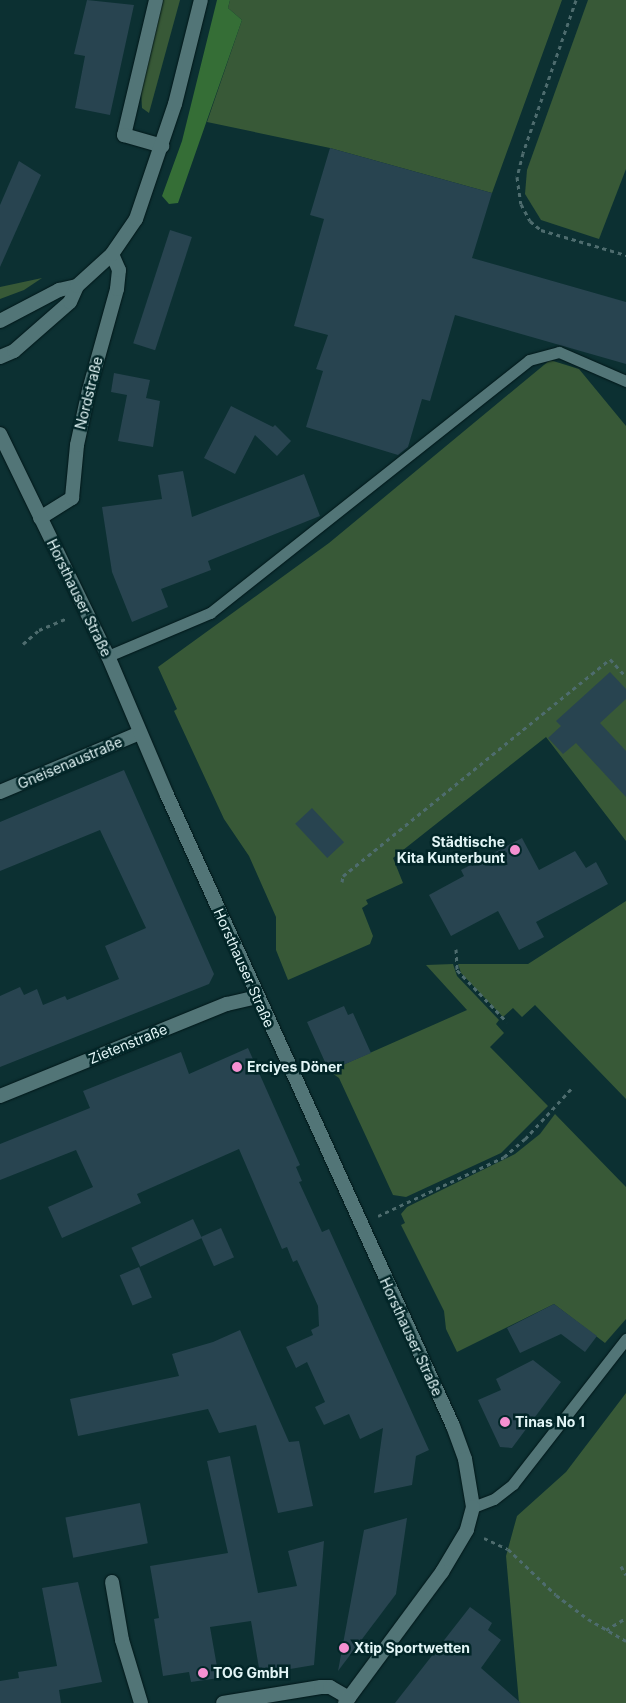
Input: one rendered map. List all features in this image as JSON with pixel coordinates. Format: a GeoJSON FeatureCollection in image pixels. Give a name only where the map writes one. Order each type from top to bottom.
{"type":"FeatureCollection","features":[{"type":"Feature","properties":{"kind":"street"},"geometry":{"type":"LineString","coordinates":[[156,0],[124,135],[162,146]]}},
{"type":"Feature","properties":{"kind":"street"},"geometry":{"type":"LineString","coordinates":[[0,357],[14,351],[70,302],[77,286],[112,254],[144,201],[162,146],[201,0]]}},
{"type":"Feature","properties":{"kind":"street","name":"Nordstraße"},"geometry":{"type":"LineString","coordinates":[[40,518],[72,498],[87,399],[117,289],[119,270],[112,254]]}},
{"type":"Feature","properties":{"kind":"street"},"geometry":{"type":"LineString","coordinates":[[0,321],[58,290],[77,286]]}},
{"type":"Feature","properties":{"kind":"street","name":"Horsthauser Straße"},"geometry":{"type":"LineString","coordinates":[[0,434],[108,656],[140,733],[257,997],[359,1224],[453,1426],[471,1484],[473,1507],[467,1530],[442,1572],[347,1701]]}},
{"type":"Feature","properties":{"kind":"street","name":"Gneisenaustraße"},"geometry":{"type":"LineString","coordinates":[[0,792],[140,733]]}},
{"type":"Feature","properties":{"kind":"street","name":"Zietenstraße"},"geometry":{"type":"LineString","coordinates":[[0,1096],[227,1004],[257,997]]}},
{"type":"Feature","properties":{"kind":"street"},"geometry":{"type":"LineString","coordinates":[[112,1582],[122,1640],[141,1703]]}},
{"type":"Feature","properties":{"kind":"street"},"geometry":{"type":"LineString","coordinates":[[223,1703],[321,1687],[330,1687],[347,1701]]}},
{"type":"Feature","properties":{"kind":"lane"},"geometry":{"type":"LineString","coordinates":[[108,656],[210,613],[529,360],[559,352],[626,381]]}},
{"type":"Feature","properties":{"kind":"lane"},"geometry":{"type":"LineString","coordinates":[[473,1507],[494,1498],[513,1484],[626,1339]]}},
{"type":"Feature","properties":{"kind":"path"},"geometry":{"type":"LineString","coordinates":[[576,0],[523,153],[517,177],[521,204],[530,221],[541,230],[626,256]]}},
{"type":"Feature","properties":{"kind":"path"},"geometry":{"type":"LineString","coordinates":[[23,644],[39,630],[67,618]]}},
{"type":"Feature","properties":{"kind":"path"},"geometry":{"type":"LineString","coordinates":[[342,882],[344,876],[610,659],[626,677]]}},
{"type":"Feature","properties":{"kind":"path"},"geometry":{"type":"LineString","coordinates":[[456,949],[456,970],[507,1022]]}},
{"type":"Feature","properties":{"kind":"path"},"geometry":{"type":"LineString","coordinates":[[359,1224],[504,1156],[525,1139],[571,1089]]}},
{"type":"Feature","properties":{"kind":"path"},"geometry":{"type":"LineString","coordinates":[[467,1530],[508,1549],[556,1595],[606,1630],[626,1641]]}},
{"type":"Feature","properties":{"kind":"path"},"geometry":{"type":"LineString","coordinates":[[622,1566],[626,1575]]}},
{"type":"Feature","properties":{"kind":"path"},"geometry":{"type":"LineString","coordinates":[[606,1630],[626,1618]]}},
{"type":"Feature","properties":{"kind":"green space"},"geometry":{"type":"Polygon","coordinates":[[[161,0],[180,0],[149,113],[142,108],[141,91],[161,0]]]}},
{"type":"Feature","properties":{"kind":"green space"},"geometry":{"type":"Polygon","coordinates":[[[217,0],[230,0],[228,8],[242,20],[178,203],[169,204],[162,196],[182,141],[217,0]]]}},
{"type":"Feature","properties":{"kind":"green space"},"geometry":{"type":"Polygon","coordinates":[[[230,0],[562,0],[492,193],[330,148],[207,122],[242,20],[228,8],[230,0]]]}},
{"type":"Feature","properties":{"kind":"green space"},"geometry":{"type":"Polygon","coordinates":[[[588,0],[626,0],[626,169],[599,239],[541,220],[525,194],[527,170],[588,0]]]}},
{"type":"Feature","properties":{"kind":"green space"},"geometry":{"type":"Polygon","coordinates":[[[42,278],[24,290],[0,299],[0,287],[42,278]]]}},
{"type":"Feature","properties":{"kind":"green space"},"geometry":{"type":"Polygon","coordinates":[[[550,360],[579,369],[626,426],[626,841],[546,737],[393,858],[403,883],[366,900],[368,904],[362,908],[373,936],[370,944],[288,980],[276,950],[276,917],[249,856],[224,819],[174,711],[177,709],[158,667],[329,543],[550,360]]]}},
{"type":"Feature","properties":{"kind":"green space"},"geometry":{"type":"Polygon","coordinates":[[[626,901],[626,1099],[535,1005],[522,1017],[513,1008],[503,1017],[461,973],[458,964],[528,964],[626,901]]]}},
{"type":"Feature","properties":{"kind":"green space"},"geometry":{"type":"Polygon","coordinates":[[[453,964],[457,976],[499,1020],[496,1024],[504,1033],[490,1047],[548,1106],[501,1153],[406,1197],[393,1195],[339,1078],[329,1071],[467,1010],[426,965],[453,964]]]}},
{"type":"Feature","properties":{"kind":"green space"},"geometry":{"type":"Polygon","coordinates":[[[555,1114],[626,1187],[626,1319],[605,1343],[554,1304],[457,1352],[446,1329],[444,1311],[401,1225],[405,1223],[401,1214],[407,1207],[515,1154],[540,1134],[555,1114]]]}},
{"type":"Feature","properties":{"kind":"green space"},"geometry":{"type":"Polygon","coordinates":[[[626,1393],[626,1703],[519,1703],[506,1556],[517,1516],[566,1472],[626,1393]]]}},
{"type":"Feature","properties":{"kind":"building"},"geometry":{"type":"Polygon","coordinates":[[[87,0],[134,5],[110,115],[75,108],[85,56],[74,54],[87,0]]]}},
{"type":"Feature","properties":{"kind":"building"},"geometry":{"type":"Polygon","coordinates":[[[330,148],[492,193],[472,258],[626,302],[626,364],[455,315],[430,401],[422,399],[408,447],[398,455],[306,427],[323,371],[316,369],[328,335],[294,326],[324,219],[310,215],[330,148]]]}},
{"type":"Feature","properties":{"kind":"building"},"geometry":{"type":"Polygon","coordinates":[[[19,161],[41,175],[0,267],[0,205],[19,161]]]}},
{"type":"Feature","properties":{"kind":"building"},"geometry":{"type":"Polygon","coordinates":[[[170,230],[192,237],[155,350],[133,343],[170,230]]]}},
{"type":"Feature","properties":{"kind":"building"},"geometry":{"type":"Polygon","coordinates":[[[114,373],[150,380],[146,398],[160,401],[153,447],[118,441],[127,395],[111,392],[114,373]]]}},
{"type":"Feature","properties":{"kind":"building"},"geometry":{"type":"Polygon","coordinates":[[[231,406],[273,427],[275,425],[291,441],[277,456],[255,435],[235,474],[204,458],[231,406]]]}},
{"type":"Feature","properties":{"kind":"building"},"geometry":{"type":"Polygon","coordinates":[[[183,471],[192,517],[304,474],[320,516],[208,561],[211,570],[161,589],[168,607],[132,622],[112,572],[102,507],[162,499],[158,475],[183,471]]]}},
{"type":"Feature","properties":{"kind":"building"},"geometry":{"type":"Polygon","coordinates":[[[610,672],[626,689],[626,699],[600,723],[626,751],[626,797],[576,743],[563,754],[548,738],[561,726],[556,721],[610,672]]]}},
{"type":"Feature","properties":{"kind":"building"},"geometry":{"type":"Polygon","coordinates":[[[124,770],[214,974],[209,984],[0,1067],[0,996],[20,987],[24,995],[37,989],[43,1005],[65,996],[67,1000],[119,979],[105,946],[146,928],[100,830],[0,871],[0,822],[124,770]]]}},
{"type":"Feature","properties":{"kind":"building"},"geometry":{"type":"Polygon","coordinates":[[[312,808],[344,842],[327,858],[295,824],[312,808]]]}},
{"type":"Feature","properties":{"kind":"building"},"geometry":{"type":"Polygon","coordinates":[[[522,838],[539,870],[575,851],[586,868],[596,862],[608,884],[536,922],[544,937],[519,950],[498,911],[451,936],[429,895],[464,876],[461,870],[522,838]]]}},
{"type":"Feature","properties":{"kind":"building"},"geometry":{"type":"Polygon","coordinates":[[[344,1006],[348,1015],[353,1013],[371,1053],[329,1071],[307,1022],[344,1006]]]}},
{"type":"Feature","properties":{"kind":"building"},"geometry":{"type":"Polygon","coordinates":[[[248,1048],[300,1165],[296,1167],[302,1181],[299,1182],[322,1232],[329,1229],[429,1450],[416,1456],[412,1485],[374,1493],[383,1428],[360,1439],[349,1414],[324,1425],[315,1407],[325,1402],[307,1362],[296,1368],[286,1347],[313,1335],[311,1330],[319,1326],[318,1306],[297,1260],[293,1262],[287,1247],[282,1249],[239,1149],[137,1194],[141,1203],[62,1238],[48,1207],[93,1187],[76,1150],[0,1180],[0,1144],[90,1108],[83,1091],[181,1052],[189,1074],[248,1048]]]}},
{"type":"Feature","properties":{"kind":"building"},"geometry":{"type":"Polygon","coordinates":[[[193,1219],[202,1238],[140,1267],[131,1248],[193,1219]]]}},
{"type":"Feature","properties":{"kind":"building"},"geometry":{"type":"Polygon","coordinates":[[[221,1228],[234,1257],[214,1266],[201,1237],[221,1228]]]}},
{"type":"Feature","properties":{"kind":"building"},"geometry":{"type":"Polygon","coordinates":[[[139,1267],[152,1297],[133,1306],[120,1275],[139,1267]]]}},
{"type":"Feature","properties":{"kind":"building"},"geometry":{"type":"Polygon","coordinates":[[[554,1304],[597,1336],[585,1352],[561,1334],[520,1353],[507,1328],[554,1304]]]}},
{"type":"Feature","properties":{"kind":"building"},"geometry":{"type":"Polygon","coordinates":[[[240,1330],[289,1442],[299,1441],[313,1506],[278,1513],[256,1425],[219,1433],[208,1409],[78,1436],[70,1399],[179,1376],[172,1354],[213,1342],[240,1330]]]}},
{"type":"Feature","properties":{"kind":"building"},"geometry":{"type":"Polygon","coordinates":[[[533,1360],[561,1382],[512,1448],[500,1447],[478,1400],[501,1390],[496,1379],[533,1360]]]}},
{"type":"Feature","properties":{"kind":"building"},"geometry":{"type":"Polygon","coordinates":[[[230,1456],[258,1593],[297,1586],[288,1551],[324,1541],[314,1665],[260,1674],[251,1621],[210,1627],[219,1678],[191,1682],[189,1672],[163,1676],[154,1619],[159,1618],[150,1566],[228,1553],[207,1461],[230,1456]]]}},
{"type":"Feature","properties":{"kind":"building"},"geometry":{"type":"Polygon","coordinates":[[[140,1503],[148,1543],[73,1558],[65,1518],[140,1503]]]}},
{"type":"Feature","properties":{"kind":"building"},"geometry":{"type":"Polygon","coordinates":[[[407,1518],[396,1594],[338,1671],[364,1530],[407,1518]]]}},
{"type":"Feature","properties":{"kind":"building"},"geometry":{"type":"Polygon","coordinates":[[[78,1582],[102,1682],[59,1690],[61,1703],[0,1703],[0,1681],[19,1678],[18,1672],[57,1666],[42,1588],[78,1582]]]}},
{"type":"Feature","properties":{"kind":"building"},"geometry":{"type":"Polygon","coordinates":[[[470,1607],[492,1623],[488,1630],[501,1640],[481,1668],[521,1703],[395,1703],[470,1607]]]}},
{"type":"Feature","properties":{"kind":"place","name":"Städtische Kita Kunterbunt"},"geometry":{"type":"Point","coordinates":[515,850]}},
{"type":"Feature","properties":{"kind":"place","name":"Erciyes Döner"},"geometry":{"type":"Point","coordinates":[237,1067]}},
{"type":"Feature","properties":{"kind":"place","name":"Tinas No 1"},"geometry":{"type":"Point","coordinates":[505,1422]}},
{"type":"Feature","properties":{"kind":"place","name":"Xtip Sportwetten"},"geometry":{"type":"Point","coordinates":[344,1648]}},
{"type":"Feature","properties":{"kind":"place","name":"TOG GmbH"},"geometry":{"type":"Point","coordinates":[203,1673]}}]}
